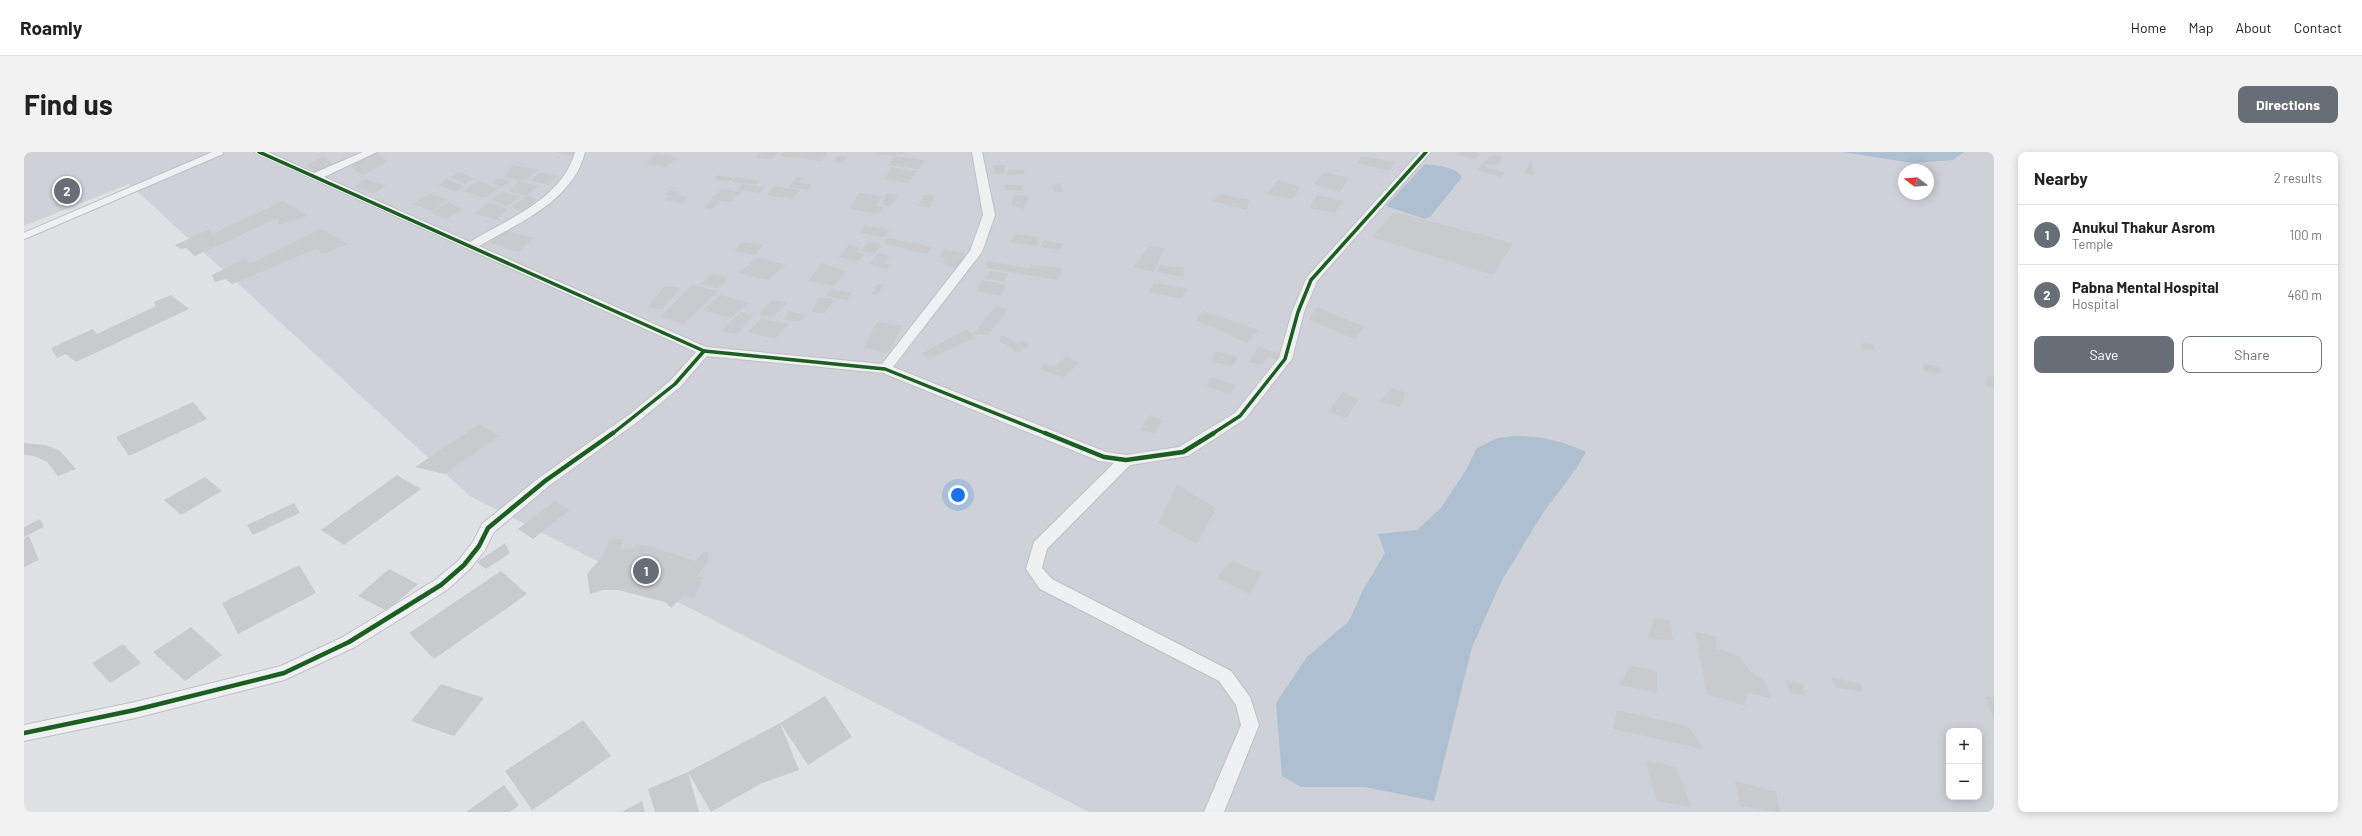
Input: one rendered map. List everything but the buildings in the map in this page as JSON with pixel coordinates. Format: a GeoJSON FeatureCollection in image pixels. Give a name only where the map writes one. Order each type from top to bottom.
{"type":"FeatureCollection","features":[{"type":"Feature","properties":{"kind":"street"},"geometry":{"type":"LineString","coordinates":[[259,152],[471,246],[633,321],[704,351],[885,370],[971,402],[1104,457],[1126,460],[1183,452],[1240,416],[1285,359],[1298,312],[1311,280],[1426,152]]}},
{"type":"Feature","properties":{"kind":"street"},"geometry":{"type":"LineString","coordinates":[[316,176],[372,152]]}},
{"type":"Feature","properties":{"kind":"street"},"geometry":{"type":"LineString","coordinates":[[471,246],[534,210],[562,188],[580,162],[580,152]]}},
{"type":"Feature","properties":{"kind":"street"},"geometry":{"type":"LineString","coordinates":[[885,370],[976,252],[989,215],[978,169],[977,152]]}},
{"type":"Feature","properties":{"kind":"street"},"geometry":{"type":"LineString","coordinates":[[24,733],[135,710],[284,673],[349,642],[441,585],[468,560],[488,528],[545,481],[658,398],[675,384],[704,351]]}},
{"type":"Feature","properties":{"kind":"street"},"geometry":{"type":"LineString","coordinates":[[1126,460],[1040,546],[1034,569],[1046,584],[1225,676],[1244,702],[1250,725],[1214,812]]}},
{"type":"Feature","properties":{"kind":"lane"},"geometry":{"type":"LineString","coordinates":[[24,236],[220,152]]}},
{"type":"Feature","properties":{"kind":"shaded area"},"geometry":{"type":"Polygon","coordinates":[[[24,152],[1994,152],[1994,812],[1089,812],[470,496],[129,184],[24,226],[24,152]]]}},
{"type":"Feature","properties":{"kind":"water"},"geometry":{"type":"Polygon","coordinates":[[[1842,152],[1964,152],[1953,160],[1913,163],[1842,152]]]}},
{"type":"Feature","properties":{"kind":"water"},"geometry":{"type":"Polygon","coordinates":[[[1425,164],[1450,169],[1459,173],[1462,177],[1431,216],[1425,219],[1386,206],[1425,164]]]}},
{"type":"Feature","properties":{"kind":"water"},"geometry":{"type":"Polygon","coordinates":[[[1514,436],[1551,440],[1586,452],[1576,469],[1543,513],[1502,580],[1472,647],[1434,801],[1365,787],[1301,787],[1282,776],[1276,703],[1307,657],[1349,621],[1363,590],[1385,553],[1378,534],[1417,530],[1441,508],[1466,470],[1477,448],[1498,438],[1514,436]]]}},
{"type":"Feature","properties":{"kind":"cycle path"},"geometry":{"type":"LineString","coordinates":[[259,152],[704,351],[885,369],[971,402],[1104,457],[1126,460],[1183,452],[1240,416],[1285,359],[1298,312],[1311,280],[1426,152]]}},
{"type":"Feature","properties":{"kind":"cycle path"},"geometry":{"type":"LineString","coordinates":[[24,733],[135,710],[284,673],[349,642],[441,585],[464,565],[479,546],[488,528],[545,481],[635,417],[675,384],[704,351]]}},
{"type":"Feature","properties":{"kind":"place","name":"Pabna Mental Hospital"},"geometry":{"type":"Point","coordinates":[67,191]}},
{"type":"Feature","properties":{"kind":"place","name":"Anukul Thakur Asrom"},"geometry":{"type":"Point","coordinates":[646,571]}}]}
